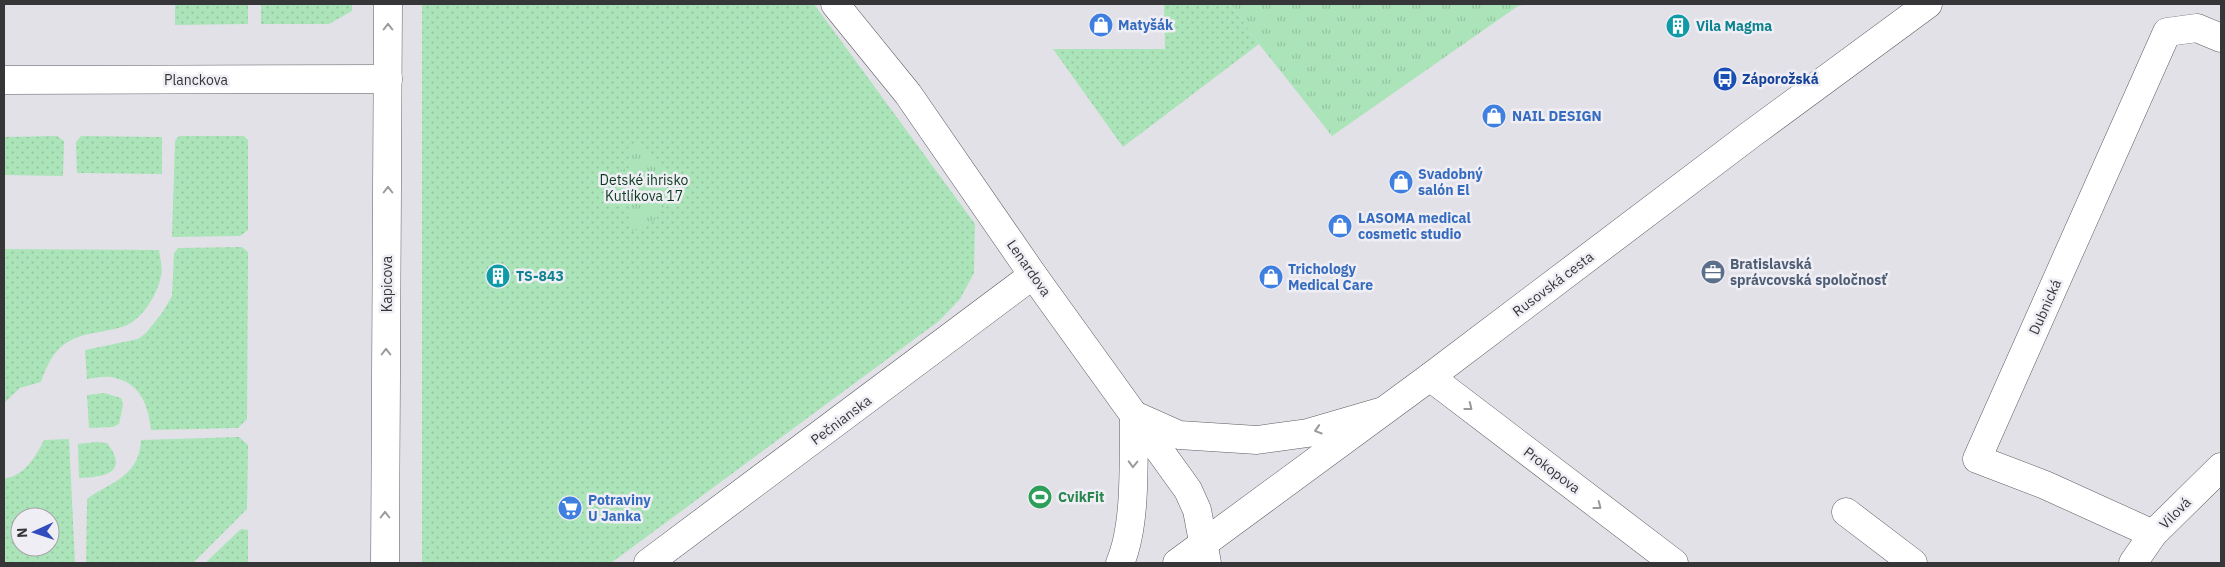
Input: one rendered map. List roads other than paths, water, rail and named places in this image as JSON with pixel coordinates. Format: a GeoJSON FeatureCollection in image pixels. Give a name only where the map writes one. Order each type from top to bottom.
{"type":"FeatureCollection","features":[{"type":"Feature","properties":{"kind":"street","name":"Kapicova"},"geometry":{"type":"LineString","coordinates":[[385,563],[388,4]]}},
{"type":"Feature","properties":{"kind":"street","name":"Lenardova"},"geometry":{"type":"LineString","coordinates":[[836,4],[908,94],[1033,275],[1188,490],[1197,510],[1205,553]]}},
{"type":"Feature","properties":{"kind":"street","name":"Rusovská cesta"},"geometry":{"type":"LineString","coordinates":[[1176,563],[1205,553],[1257,505],[1742,141],[1928,4]]}},
{"type":"Feature","properties":{"kind":"street","name":"Dubnická"},"geometry":{"type":"LineString","coordinates":[[2153,534],[2046,485],[1977,459],[2167,32],[2197,28],[2221,38]]}},
{"type":"Feature","properties":{"kind":"street","name":"Planckova"},"geometry":{"type":"LineString","coordinates":[[4,80],[388,79]]}},
{"type":"Feature","properties":{"kind":"street","name":"Pečnianska"},"geometry":{"type":"LineString","coordinates":[[648,563],[1033,275]]}},
{"type":"Feature","properties":{"kind":"street","name":"Prokopova"},"geometry":{"type":"LineString","coordinates":[[1430,377],[1674,563]]}},
{"type":"Feature","properties":{"kind":"street"},"geometry":{"type":"LineString","coordinates":[[1120,563],[1125,551],[1131,509],[1134,415],[1179,435],[1257,440],[1308,433],[1382,411]]}},
{"type":"Feature","properties":{"kind":"street","name":"Vilová"},"geometry":{"type":"LineString","coordinates":[[2133,563],[2153,534],[2221,467]]}},
{"type":"Feature","properties":{"kind":"street"},"geometry":{"type":"LineString","coordinates":[[1846,512],[1913,563]]}},
{"type":"Feature","properties":{"kind":"place","name":"Matyšák"},"geometry":{"type":"Point","coordinates":[1101,25]}},
{"type":"Feature","properties":{"kind":"place","name":"Vila Magma"},"geometry":{"type":"Point","coordinates":[1678,26]}},
{"type":"Feature","properties":{"kind":"place","name":"Záporožská"},"geometry":{"type":"Point","coordinates":[1725,79]}},
{"type":"Feature","properties":{"kind":"place","name":"NAIL DESIGN"},"geometry":{"type":"Point","coordinates":[1494,116]}},
{"type":"Feature","properties":{"kind":"place","name":"Svadobný salón El"},"geometry":{"type":"Point","coordinates":[1401,182]}},
{"type":"Feature","properties":{"kind":"place","name":"LASOMA medical cosmetic studio"},"geometry":{"type":"Point","coordinates":[1340,226]}},
{"type":"Feature","properties":{"kind":"place","name":"Bratislavská správcovská spoločnosť"},"geometry":{"type":"Point","coordinates":[1713,272]}},
{"type":"Feature","properties":{"kind":"place","name":"TS-843"},"geometry":{"type":"Point","coordinates":[498,276]}},
{"type":"Feature","properties":{"kind":"place","name":"Trichology Medical Care"},"geometry":{"type":"Point","coordinates":[1271,277]}},
{"type":"Feature","properties":{"kind":"place","name":"CvikFit"},"geometry":{"type":"Point","coordinates":[1040,497]}},
{"type":"Feature","properties":{"kind":"place","name":"Potraviny U Janka"},"geometry":{"type":"Point","coordinates":[570,508]}},
{"type":"Feature","properties":{"kind":"park label","name":"Detské ihrisko Kutlíkova 17"},"geometry":{"type":"Point","coordinates":[644,188]}}]}
